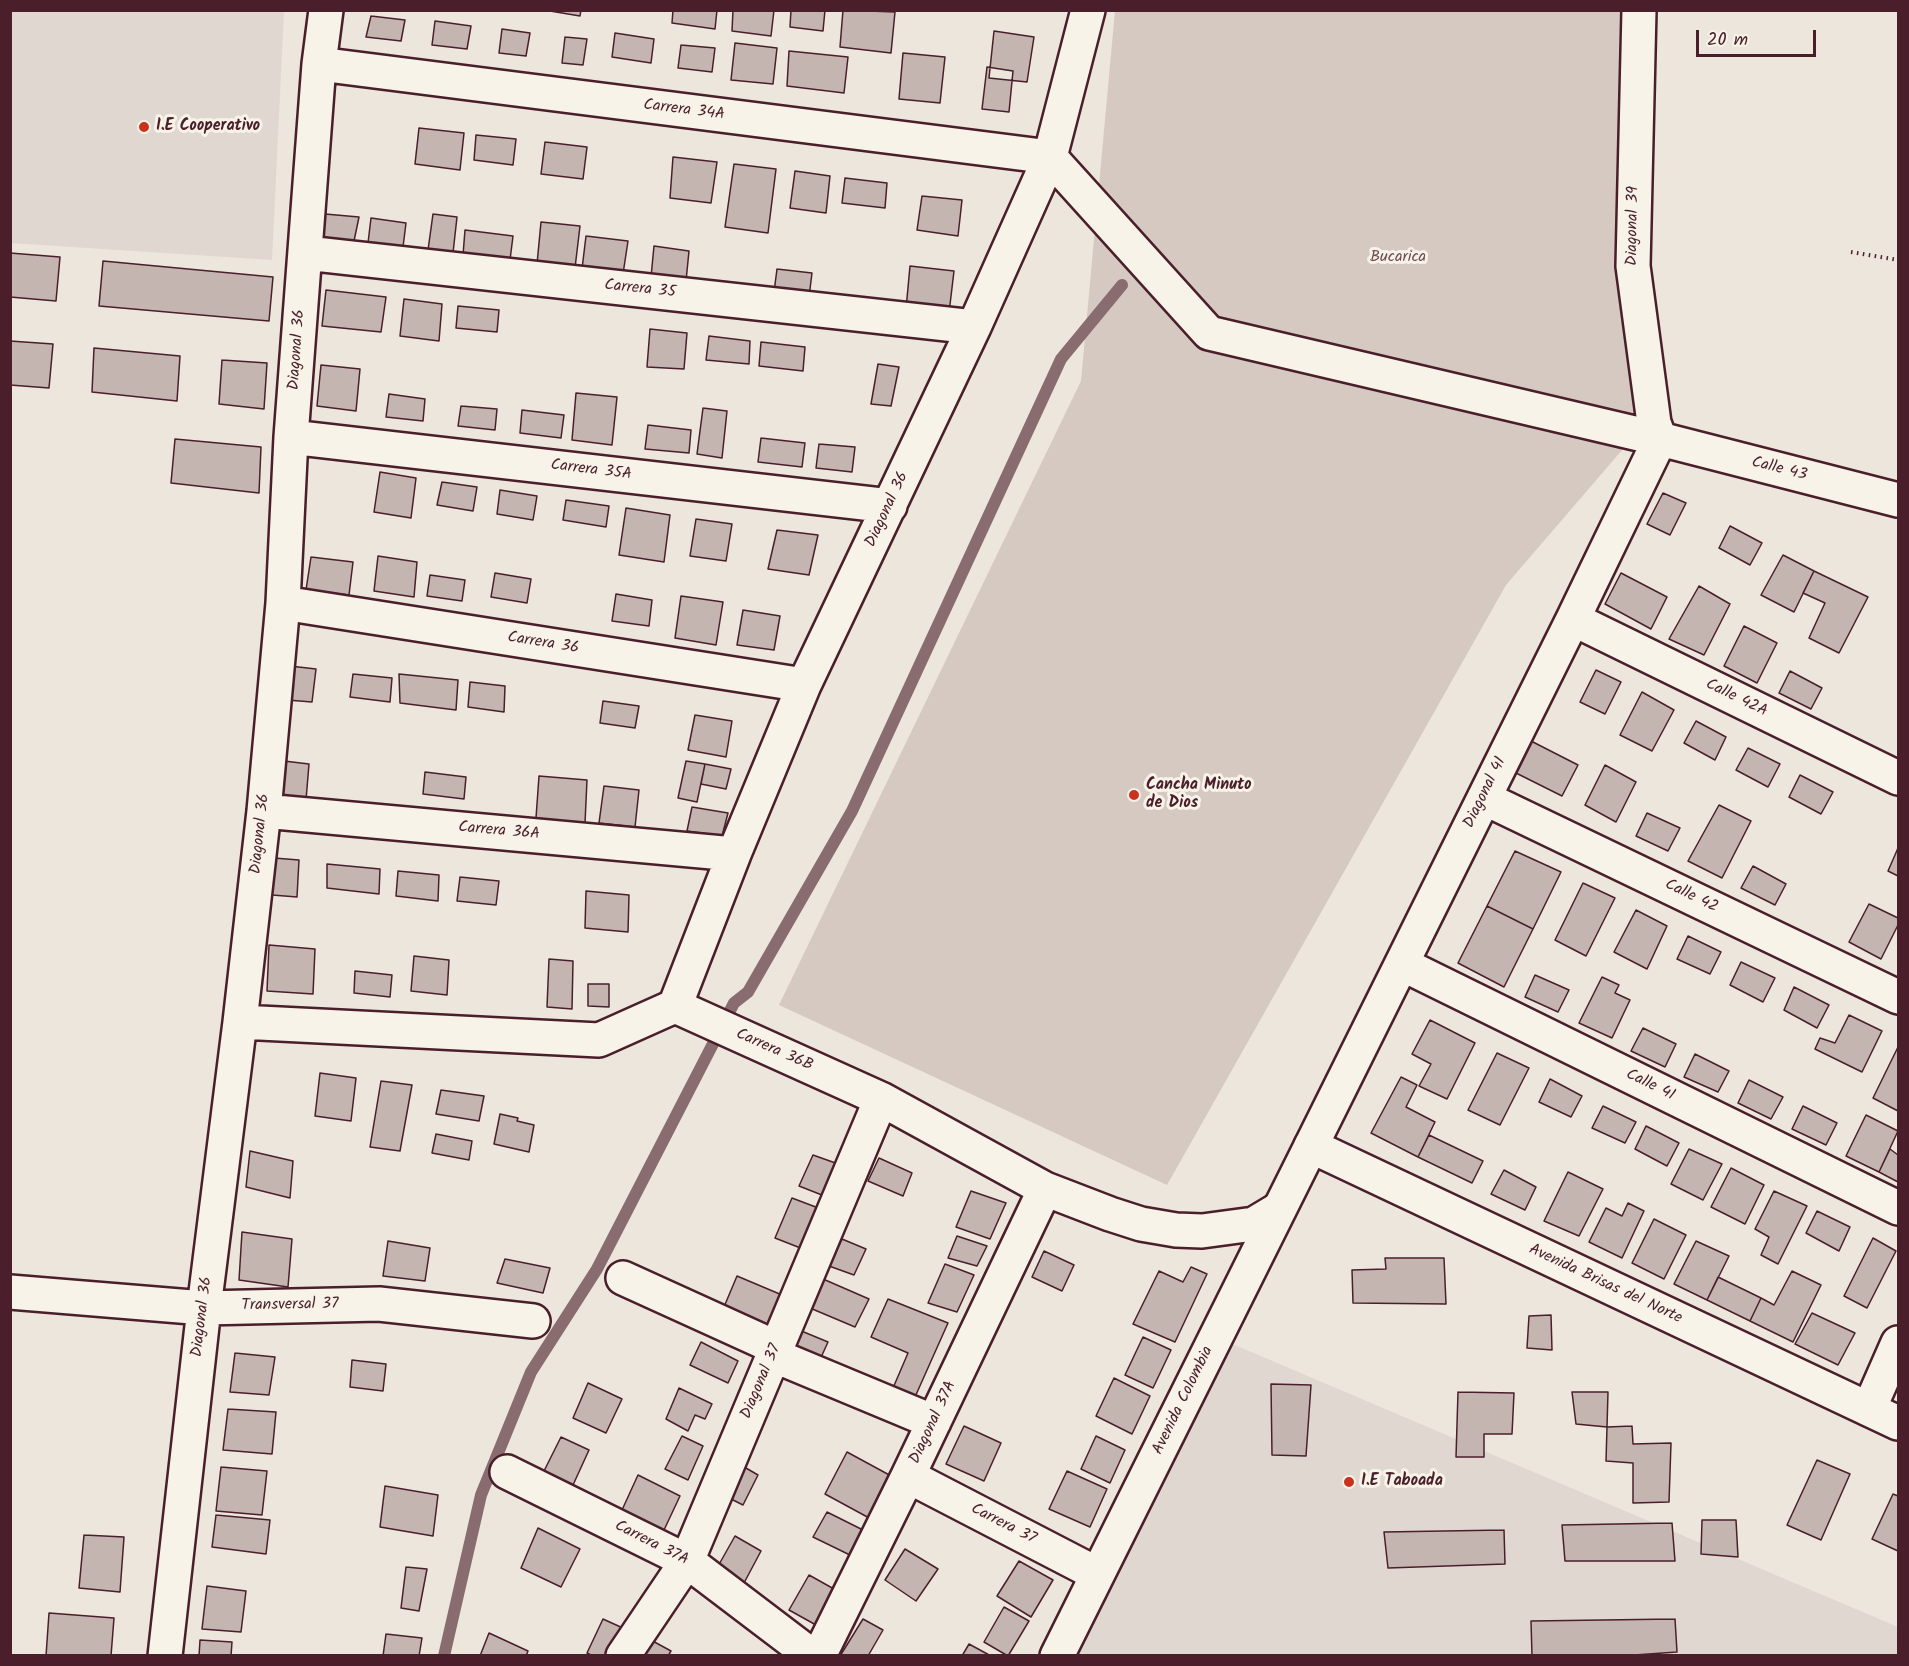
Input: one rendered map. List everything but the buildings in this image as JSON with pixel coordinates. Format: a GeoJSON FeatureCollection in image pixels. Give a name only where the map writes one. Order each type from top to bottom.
{"type":"FeatureCollection","features":[{"type":"Feature","properties":{"kind":"street","name":"Diagonal 36"},"geometry":{"type":"LineString","coordinates":[[165,1656],[264,811],[283,603],[291,437],[319,64],[326,10]]}},
{"type":"Feature","properties":{"kind":"street","name":"Diagonal 36"},"geometry":{"type":"LineString","coordinates":[[690,1012],[734,854],[804,685],[974,327],[1050,157],[1088,10]]}},
{"type":"Feature","properties":{"kind":"street","name":"Diagonal 39"},"geometry":{"type":"LineString","coordinates":[[1639,10],[1633,266],[1654,423],[1660,439]]}},
{"type":"Feature","properties":{"kind":"street","name":"Carrera 34A"},"geometry":{"type":"LineString","coordinates":[[319,64],[1050,157]]}},
{"type":"Feature","properties":{"kind":"street","name":"Calle 43"},"geometry":{"type":"LineString","coordinates":[[1050,157],[1209,333],[1660,439],[1899,500]]}},
{"type":"Feature","properties":{"kind":"street","name":"Carrera 35"},"geometry":{"type":"LineString","coordinates":[[306,253],[974,327]]}},
{"type":"Feature","properties":{"kind":"street","name":"Carrera 35A"},"geometry":{"type":"LineString","coordinates":[[291,437],[890,506]]}},
{"type":"Feature","properties":{"kind":"street","name":"Diagonal 41"},"geometry":{"type":"LineString","coordinates":[[1311,1146],[1660,439]]}},
{"type":"Feature","properties":{"kind":"street","name":"Carrera 36"},"geometry":{"type":"LineString","coordinates":[[283,603],[804,685]]}},
{"type":"Feature","properties":{"kind":"street","name":"Calle 42A"},"geometry":{"type":"LineString","coordinates":[[1573,619],[1899,778]]}},
{"type":"Feature","properties":{"kind":"street","name":"Calle 42"},"geometry":{"type":"LineString","coordinates":[[1484,798],[1899,997]]}},
{"type":"Feature","properties":{"kind":"street","name":"Carrera 36A"},"geometry":{"type":"LineString","coordinates":[[264,811],[734,854]]}},
{"type":"Feature","properties":{"kind":"street","name":"Calle 41"},"geometry":{"type":"LineString","coordinates":[[1402,964],[1899,1208]]}},
{"type":"Feature","properties":{"kind":"street"},"geometry":{"type":"LineString","coordinates":[[240,1022],[599,1040],[690,1012]]}},
{"type":"Feature","properties":{"kind":"street","name":"Carrera 36B"},"geometry":{"type":"LineString","coordinates":[[690,1012],[881,1099],[1045,1189],[1110,1214],[1141,1224],[1176,1230],[1202,1231],[1254,1224],[1279,1209]]}},
{"type":"Feature","properties":{"kind":"street","name":"Diagonal 37"},"geometry":{"type":"LineString","coordinates":[[623,1656],[687,1561],[881,1099]]}},
{"type":"Feature","properties":{"kind":"street","name":"Avenida Colombia"},"geometry":{"type":"LineString","coordinates":[[1057,1656],[1311,1146]]}},
{"type":"Feature","properties":{"kind":"street","name":"Avenida Brisas del Norte"},"geometry":{"type":"LineString","coordinates":[[1311,1146],[1899,1424]]}},
{"type":"Feature","properties":{"kind":"street","name":"Diagonal 37A"},"geometry":{"type":"LineString","coordinates":[[819,1656],[1045,1189]]}},
{"type":"Feature","properties":{"kind":"street"},"geometry":{"type":"LineString","coordinates":[[623,1278],[775,1352],[934,1422]]}},
{"type":"Feature","properties":{"kind":"street","name":"Transversal 37"},"geometry":{"type":"LineString","coordinates":[[10,1292],[204,1308],[380,1304],[533,1321]]}},
{"type":"Feature","properties":{"kind":"street"},"geometry":{"type":"LineString","coordinates":[[1869,1409],[1899,1343]]}},
{"type":"Feature","properties":{"kind":"street","name":"Carrera 37A"},"geometry":{"type":"LineString","coordinates":[[507,1472],[687,1561],[812,1656]]}},
{"type":"Feature","properties":{"kind":"street","name":"Carrera 37"},"geometry":{"type":"LineString","coordinates":[[908,1476],[1097,1574]]}},
{"type":"Feature","properties":{"kind":"path"},"geometry":{"type":"LineString","coordinates":[[1851,252],[1899,260]]}},
{"type":"Feature","properties":{"kind":"shaded area","name":"I.E Cooperativo"},"geometry":{"type":"Polygon","coordinates":[[[10,11],[284,11],[272,260],[11,243],[10,11]]]}},
{"type":"Feature","properties":{"kind":"shaded area","name":"I.E Taboada"},"geometry":{"type":"Polygon","coordinates":[[[1216,1337],[1898,1627],[1898,1656],[1053,1656],[1216,1337]]]}},
{"type":"Feature","properties":{"kind":"green space","name":"Bucarica"},"geometry":{"type":"Polygon","coordinates":[[[1115,11],[1637,11],[1653,414],[1506,585],[1167,1185],[779,1005],[1081,381],[1115,11]]]}},
{"type":"Feature","properties":{"kind":"waterway"},"geometry":{"type":"LineString","coordinates":[[444,1656],[481,1495],[531,1372],[597,1269],[734,1003],[748,992],[852,811],[1061,359],[1122,285]]}},
{"type":"Feature","properties":{"kind":"place","name":"I.E Cooperativo"},"geometry":{"type":"Point","coordinates":[144,127]}},
{"type":"Feature","properties":{"kind":"place","name":"Cancha Minuto de Dios"},"geometry":{"type":"Point","coordinates":[1134,795]}},
{"type":"Feature","properties":{"kind":"place","name":"I.E Taboada"},"geometry":{"type":"Point","coordinates":[1349,1482]}}]}
